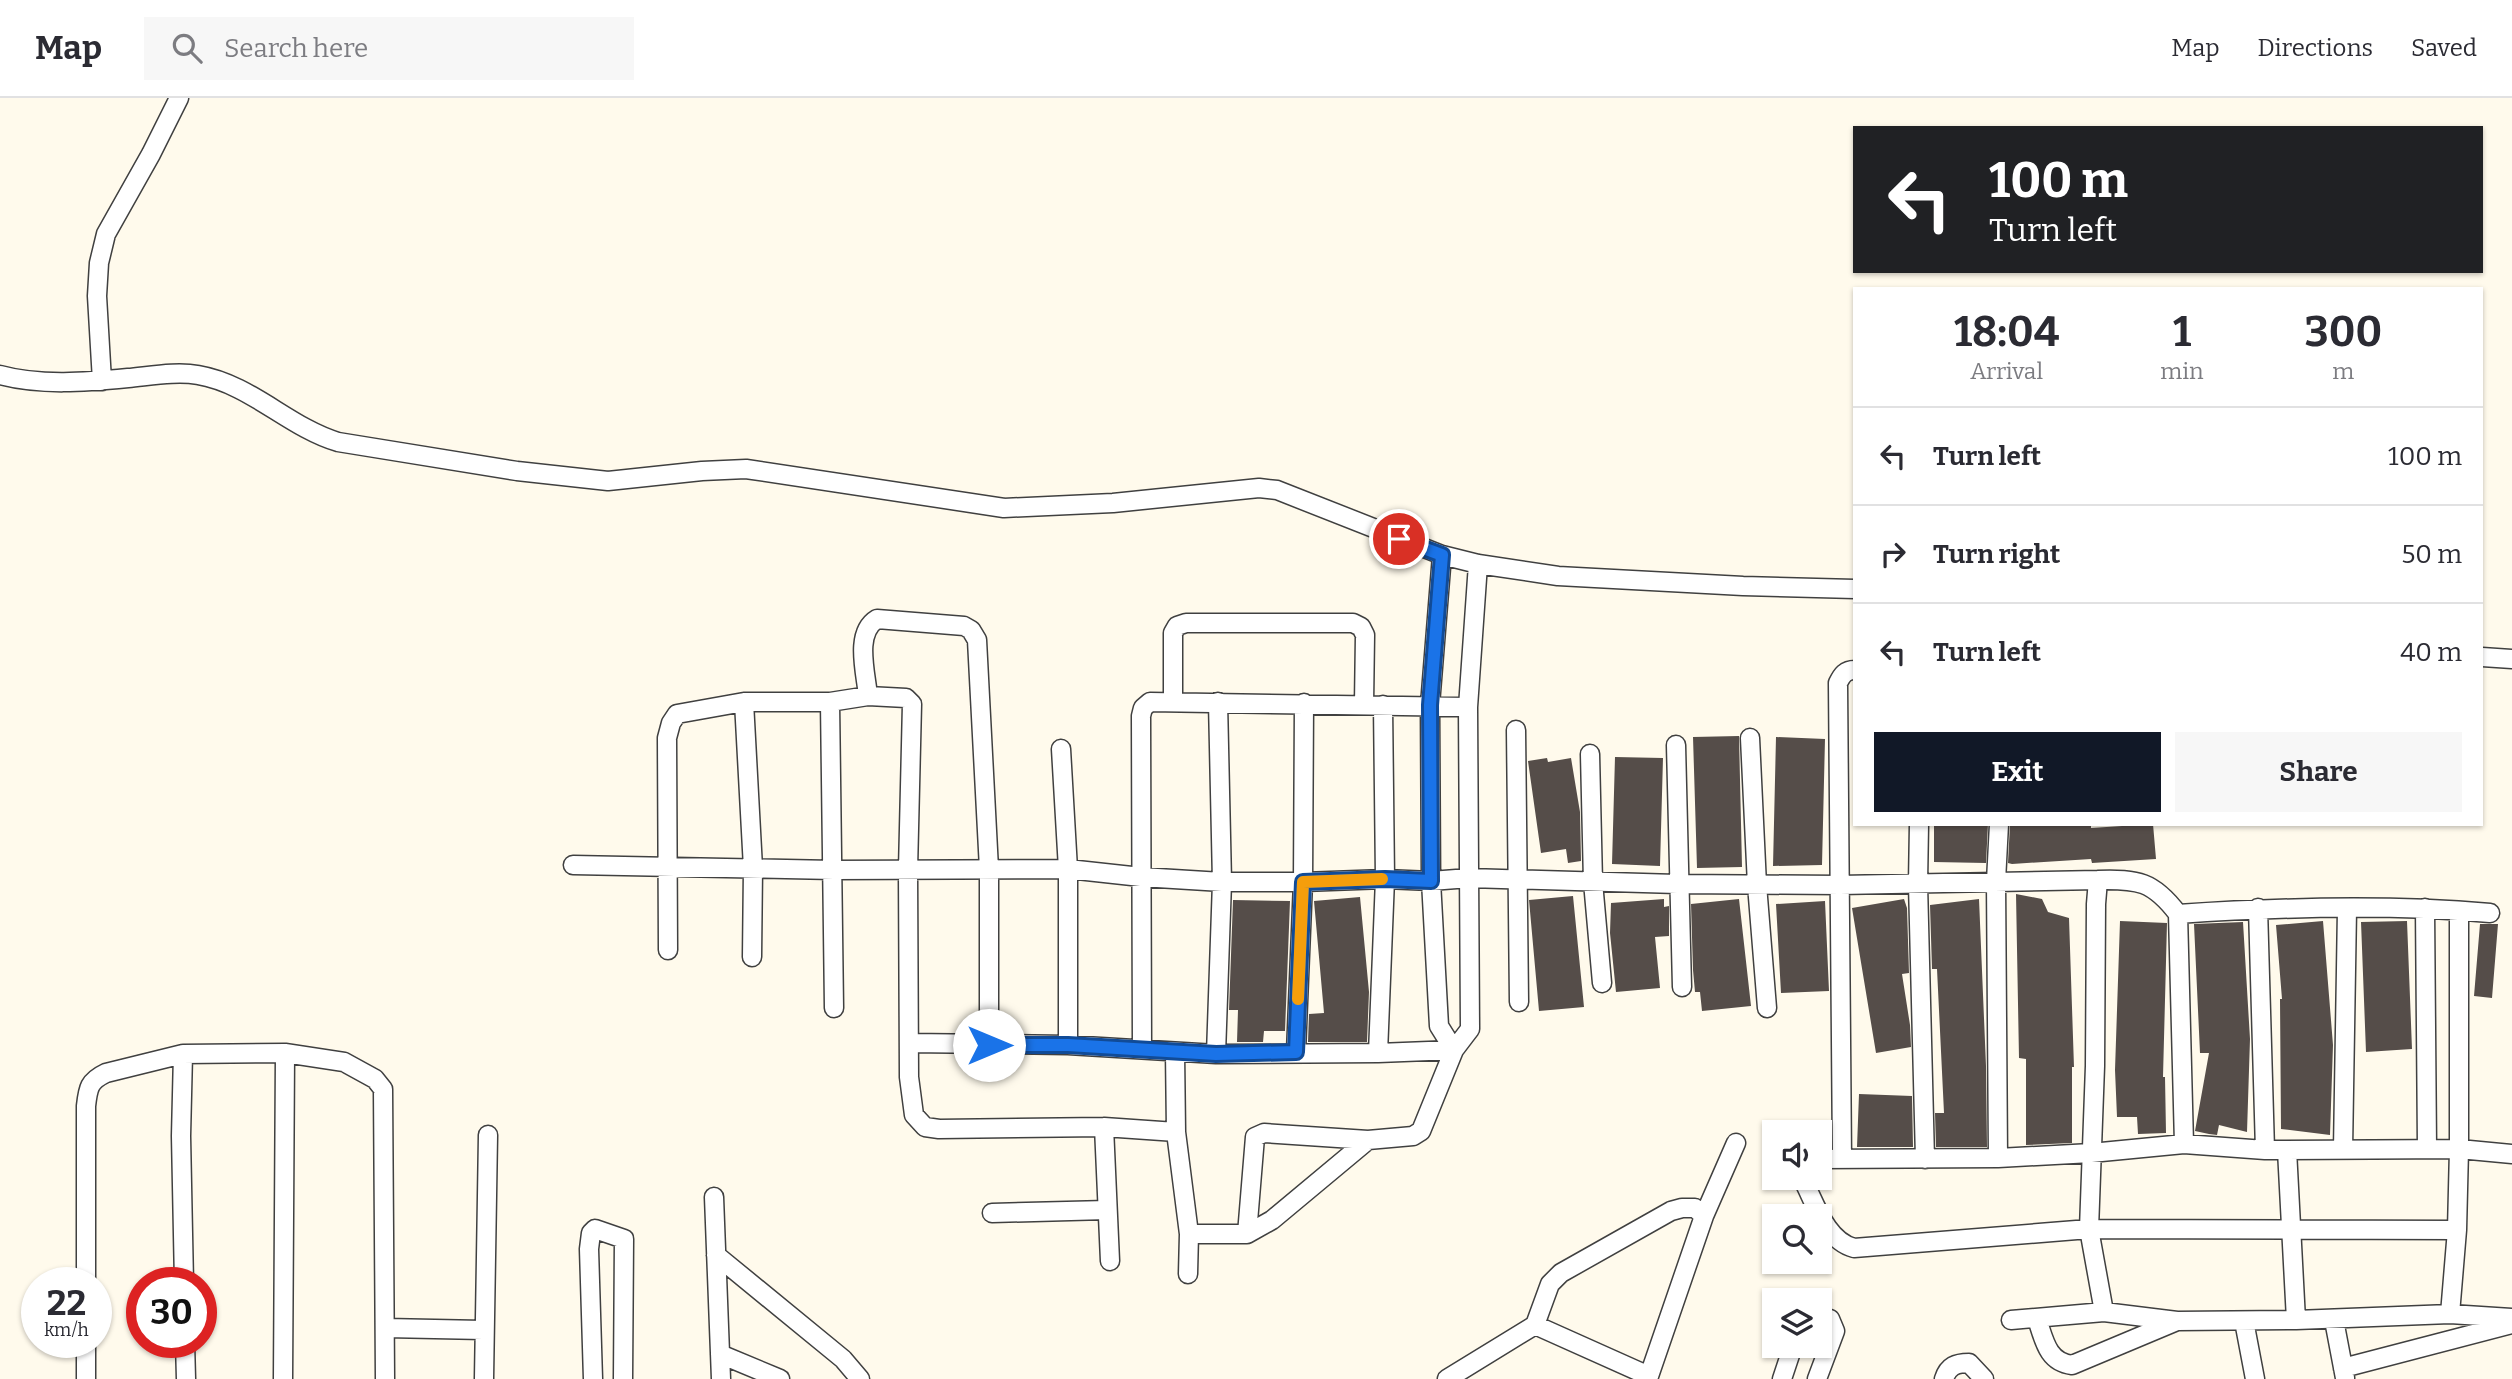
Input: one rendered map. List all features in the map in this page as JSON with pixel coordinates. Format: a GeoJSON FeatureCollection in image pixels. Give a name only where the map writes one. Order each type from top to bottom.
{"type":"FeatureCollection","features":[{"type":"Feature","properties":{"kind":"street"},"geometry":{"type":"LineString","coordinates":[[102,381],[97,296],[99,263],[106,234],[179,98]]}},
{"type":"Feature","properties":{"kind":"street"},"geometry":{"type":"LineString","coordinates":[[0,375],[21,381],[102,381],[195,374],[220,380],[248,393],[316,435],[338,442],[517,471],[608,481],[746,469],[1004,508],[1113,503],[1259,488],[1278,491],[1442,555],[1478,564],[1558,576],[1853,589]]}},
{"type":"Feature","properties":{"kind":"street"},"geometry":{"type":"LineString","coordinates":[[1442,555],[1430,705],[1431,881],[1439,1026],[1454,1050]]}},
{"type":"Feature","properties":{"kind":"street"},"geometry":{"type":"LineString","coordinates":[[1247,1234],[1255,1137],[1264,1133],[1368,1140],[1413,1136],[1421,1131],[1454,1050],[1470,1029],[1468,707],[1478,564]]}},
{"type":"Feature","properties":{"kind":"street"},"geometry":{"type":"LineString","coordinates":[[868,696],[863,638],[869,624],[877,619],[964,626],[971,630],[976,640],[989,869],[989,1045]]}},
{"type":"Feature","properties":{"kind":"street"},"geometry":{"type":"LineString","coordinates":[[1173,702],[1173,633],[1177,626],[1186,623],[1353,623],[1360,627],[1365,635],[1364,704]]}},
{"type":"Feature","properties":{"kind":"street"},"geometry":{"type":"LineString","coordinates":[[2483,657],[2512,659]]}},
{"type":"Feature","properties":{"kind":"street"},"geometry":{"type":"LineString","coordinates":[[1842,1159],[1838,683],[1842,675],[1853,670]]}},
{"type":"Feature","properties":{"kind":"street"},"geometry":{"type":"LineString","coordinates":[[668,950],[667,738],[677,714],[744,702],[830,702],[868,696],[906,698],[912,704],[908,870],[909,1077],[914,1115],[925,1127],[939,1129],[1104,1127],[1177,1132]]}},
{"type":"Feature","properties":{"kind":"street"},"geometry":{"type":"LineString","coordinates":[[744,702],[752,868],[752,957]]}},
{"type":"Feature","properties":{"kind":"street"},"geometry":{"type":"LineString","coordinates":[[830,702],[834,1008]]}},
{"type":"Feature","properties":{"kind":"street"},"geometry":{"type":"LineString","coordinates":[[1142,1049],[1143,708],[1150,702],[1468,707]]}},
{"type":"Feature","properties":{"kind":"street"},"geometry":{"type":"LineString","coordinates":[[1216,1054],[1222,882],[1218,702]]}},
{"type":"Feature","properties":{"kind":"street"},"geometry":{"type":"LineString","coordinates":[[1296,1052],[1303,882],[1304,703]]}},
{"type":"Feature","properties":{"kind":"street"},"geometry":{"type":"LineString","coordinates":[[1378,1053],[1385,879],[1383,705]]}},
{"type":"Feature","properties":{"kind":"street"},"geometry":{"type":"LineString","coordinates":[[1516,730],[1519,1002]]}},
{"type":"Feature","properties":{"kind":"street"},"geometry":{"type":"LineString","coordinates":[[1750,738],[1757,885],[1767,1008]]}},
{"type":"Feature","properties":{"kind":"street"},"geometry":{"type":"LineString","coordinates":[[1676,745],[1677,884],[1682,987]]}},
{"type":"Feature","properties":{"kind":"street"},"geometry":{"type":"LineString","coordinates":[[1061,749],[1068,869],[1068,1045]]}},
{"type":"Feature","properties":{"kind":"street"},"geometry":{"type":"LineString","coordinates":[[1590,754],[1593,882],[1602,983]]}},
{"type":"Feature","properties":{"kind":"street"},"geometry":{"type":"LineString","coordinates":[[1919,826],[1925,1158]]}},
{"type":"Feature","properties":{"kind":"street"},"geometry":{"type":"LineString","coordinates":[[1998,1158],[1996,881],[1999,826]]}},
{"type":"Feature","properties":{"kind":"street"},"geometry":{"type":"LineString","coordinates":[[573,864],[834,870],[1068,869],[1222,882],[1385,879],[1431,881],[1469,878],[1840,885],[2132,879],[2161,895],[2178,914],[2184,1144]]}},
{"type":"Feature","properties":{"kind":"street"},"geometry":{"type":"LineString","coordinates":[[2098,880],[2089,1229],[2104,1312]]}},
{"type":"Feature","properties":{"kind":"street"},"geometry":{"type":"LineString","coordinates":[[2178,914],[2258,908],[2425,908],[2490,913]]}},
{"type":"Feature","properties":{"kind":"street"},"geometry":{"type":"LineString","coordinates":[[2258,908],[2265,1150]]}},
{"type":"Feature","properties":{"kind":"street"},"geometry":{"type":"LineString","coordinates":[[2425,908],[2427,1148]]}},
{"type":"Feature","properties":{"kind":"street"},"geometry":{"type":"LineString","coordinates":[[2343,1150],[2347,909]]}},
{"type":"Feature","properties":{"kind":"street"},"geometry":{"type":"LineString","coordinates":[[2451,1314],[2458,1230],[2459,911]]}},
{"type":"Feature","properties":{"kind":"street"},"geometry":{"type":"LineString","coordinates":[[909,1043],[1068,1045],[1216,1054],[1454,1050]]}},
{"type":"Feature","properties":{"kind":"street"},"geometry":{"type":"LineString","coordinates":[[1175,1052],[1177,1132],[1189,1234],[1188,1274]]}},
{"type":"Feature","properties":{"kind":"street"},"geometry":{"type":"LineString","coordinates":[[183,1054],[181,1136],[184,1267]]}},
{"type":"Feature","properties":{"kind":"street"},"geometry":{"type":"LineString","coordinates":[[86,1267],[86,1105],[88,1086],[95,1078],[183,1054],[285,1054],[344,1062],[375,1079],[383,1089],[385,1379]]}},
{"type":"Feature","properties":{"kind":"street"},"geometry":{"type":"LineString","coordinates":[[283,1379],[285,1054]]}},
{"type":"Feature","properties":{"kind":"street"},"geometry":{"type":"LineString","coordinates":[[1104,1127],[1111,1261]]}},
{"type":"Feature","properties":{"kind":"street"},"geometry":{"type":"LineString","coordinates":[[484,1379],[488,1135]]}},
{"type":"Feature","properties":{"kind":"street"},"geometry":{"type":"LineString","coordinates":[[1189,1234],[1247,1234],[1272,1220],[1368,1140]]}},
{"type":"Feature","properties":{"kind":"street"},"geometry":{"type":"LineString","coordinates":[[1535,1325],[1648,1377],[1704,1216],[1736,1143]]}},
{"type":"Feature","properties":{"kind":"street"},"geometry":{"type":"LineString","coordinates":[[1832,1159],[1998,1158],[2184,1144],[2265,1150],[2427,1148],[2512,1154]]}},
{"type":"Feature","properties":{"kind":"street"},"geometry":{"type":"LineString","coordinates":[[2287,1150],[2296,1320]]}},
{"type":"Feature","properties":{"kind":"street"},"geometry":{"type":"LineString","coordinates":[[1809,1190],[1834,1237],[1846,1246],[1854,1248],[2089,1229],[2458,1230]]}},
{"type":"Feature","properties":{"kind":"street"},"geometry":{"type":"LineString","coordinates":[[714,1197],[721,1379]]}},
{"type":"Feature","properties":{"kind":"street"},"geometry":{"type":"LineString","coordinates":[[1447,1379],[1535,1325],[1550,1284],[1561,1273],[1671,1211],[1696,1208],[1704,1216]]}},
{"type":"Feature","properties":{"kind":"street"},"geometry":{"type":"LineString","coordinates":[[992,1213],[1107,1210]]}},
{"type":"Feature","properties":{"kind":"street"},"geometry":{"type":"LineString","coordinates":[[593,1379],[589,1250],[591,1233],[595,1229],[624,1239],[623,1379]]}},
{"type":"Feature","properties":{"kind":"street"},"geometry":{"type":"LineString","coordinates":[[716,1255],[843,1359],[860,1379]]}},
{"type":"Feature","properties":{"kind":"street"},"geometry":{"type":"LineString","coordinates":[[2011,1320],[2104,1312],[2177,1321],[2333,1320],[2451,1314],[2512,1318]]}},
{"type":"Feature","properties":{"kind":"street"},"geometry":{"type":"LineString","coordinates":[[2037,1319],[2053,1357],[2058,1362],[2071,1365],[2177,1321]]}},
{"type":"Feature","properties":{"kind":"street"},"geometry":{"type":"LineString","coordinates":[[2333,1320],[2344,1374],[2512,1324]]}},
{"type":"Feature","properties":{"kind":"street"},"geometry":{"type":"LineString","coordinates":[[2244,1321],[2255,1379]]}},
{"type":"Feature","properties":{"kind":"street"},"geometry":{"type":"LineString","coordinates":[[386,1328],[483,1330]]}},
{"type":"Feature","properties":{"kind":"street"},"geometry":{"type":"LineString","coordinates":[[720,1354],[780,1379]]}},
{"type":"Feature","properties":{"kind":"street"},"geometry":{"type":"LineString","coordinates":[[86,1358],[86,1379]]}},
{"type":"Feature","properties":{"kind":"street"},"geometry":{"type":"LineString","coordinates":[[186,1358],[186,1379]]}},
{"type":"Feature","properties":{"kind":"street"},"geometry":{"type":"LineString","coordinates":[[1782,1379],[1789,1358]]}},
{"type":"Feature","properties":{"kind":"street"},"geometry":{"type":"LineString","coordinates":[[1817,1379],[1825,1358]]}},
{"type":"Feature","properties":{"kind":"street"},"geometry":{"type":"LineString","coordinates":[[1944,1379],[1950,1367],[1958,1363],[1969,1363],[1984,1379]]}},
{"type":"Feature","properties":{"kind":"building"},"geometry":{"type":"Polygon","coordinates":[[[1739,736],[1742,867],[1697,868],[1693,737],[1739,736]]]}},
{"type":"Feature","properties":{"kind":"building"},"geometry":{"type":"Polygon","coordinates":[[[1776,737],[1825,739],[1822,865],[1773,866],[1776,737]]]}},
{"type":"Feature","properties":{"kind":"building"},"geometry":{"type":"Polygon","coordinates":[[[1615,757],[1663,758],[1660,866],[1612,864],[1615,757]]]}},
{"type":"Feature","properties":{"kind":"building"},"geometry":{"type":"Polygon","coordinates":[[[1547,758],[1548,762],[1571,758],[1580,812],[1581,861],[1568,863],[1566,849],[1541,853],[1528,761],[1547,758]]]}},
{"type":"Feature","properties":{"kind":"building"},"geometry":{"type":"Polygon","coordinates":[[[1934,826],[1988,826],[1986,863],[1934,862],[1934,826]]]}},
{"type":"Feature","properties":{"kind":"building"},"geometry":{"type":"Polygon","coordinates":[[[2010,826],[2153,826],[2156,859],[2092,863],[2091,859],[2008,863],[2010,826]]]}},
{"type":"Feature","properties":{"kind":"building"},"geometry":{"type":"Polygon","coordinates":[[[2016,894],[2042,899],[2048,912],[2069,918],[2074,1067],[2072,1143],[2026,1145],[2026,1059],[2019,1058],[2016,894]]]}},
{"type":"Feature","properties":{"kind":"building"},"geometry":{"type":"Polygon","coordinates":[[[1573,896],[1584,1007],[1539,1011],[1529,900],[1573,896]]]}},
{"type":"Feature","properties":{"kind":"building"},"geometry":{"type":"Polygon","coordinates":[[[1360,897],[1369,992],[1367,1042],[1308,1042],[1309,1014],[1324,1013],[1314,901],[1360,897]]]}},
{"type":"Feature","properties":{"kind":"building"},"geometry":{"type":"Polygon","coordinates":[[[1664,899],[1664,907],[1669,906],[1669,936],[1655,937],[1660,988],[1616,992],[1610,933],[1611,903],[1664,899]]]}},
{"type":"Feature","properties":{"kind":"building"},"geometry":{"type":"Polygon","coordinates":[[[1739,899],[1751,1006],[1702,1011],[1700,992],[1695,992],[1691,904],[1739,899]]]}},
{"type":"Feature","properties":{"kind":"building"},"geometry":{"type":"Polygon","coordinates":[[[1904,899],[1907,908],[1909,973],[1902,974],[1911,1047],[1876,1053],[1852,908],[1904,899]]]}},
{"type":"Feature","properties":{"kind":"building"},"geometry":{"type":"Polygon","coordinates":[[[1979,899],[1987,1147],[1936,1147],[1935,1113],[1944,1113],[1937,969],[1932,969],[1930,905],[1979,899]]]}},
{"type":"Feature","properties":{"kind":"building"},"geometry":{"type":"Polygon","coordinates":[[[1233,900],[1290,901],[1285,1031],[1264,1031],[1263,1042],[1237,1042],[1238,1010],[1229,1010],[1233,900]]]}},
{"type":"Feature","properties":{"kind":"building"},"geometry":{"type":"Polygon","coordinates":[[[1825,901],[1829,991],[1781,993],[1776,904],[1825,901]]]}},
{"type":"Feature","properties":{"kind":"building"},"geometry":{"type":"Polygon","coordinates":[[[2120,921],[2167,923],[2163,1077],[2166,1133],[2138,1134],[2137,1117],[2117,1117],[2115,1070],[2120,921]]]}},
{"type":"Feature","properties":{"kind":"building"},"geometry":{"type":"Polygon","coordinates":[[[2323,921],[2333,1045],[2330,1135],[2281,1129],[2282,999],[2276,925],[2323,921]]]}},
{"type":"Feature","properties":{"kind":"building"},"geometry":{"type":"Polygon","coordinates":[[[2407,921],[2412,1049],[2366,1052],[2361,922],[2407,921]]]}},
{"type":"Feature","properties":{"kind":"building"},"geometry":{"type":"Polygon","coordinates":[[[2243,922],[2250,1039],[2247,1132],[2219,1125],[2217,1135],[2209,1134],[2195,1131],[2209,1053],[2200,1053],[2194,924],[2243,922]]]}},
{"type":"Feature","properties":{"kind":"building"},"geometry":{"type":"Polygon","coordinates":[[[2480,924],[2498,924],[2492,998],[2474,996],[2480,924]]]}},
{"type":"Feature","properties":{"kind":"building"},"geometry":{"type":"Polygon","coordinates":[[[1859,1094],[1912,1096],[1913,1147],[1857,1147],[1859,1094]]]}},
{"type":"Feature","properties":{"kind":"slow traffic"},"geometry":{"type":"LineString","coordinates":[[1298,999],[1303,882],[1382,879]]}},
{"type":"Feature","properties":{"kind":"route"},"geometry":{"type":"LineString","coordinates":[[989,1045],[1068,1045],[1216,1054],[1296,1052],[1303,882],[1385,879],[1431,881],[1430,705],[1442,555],[1399,539]]}}]}
